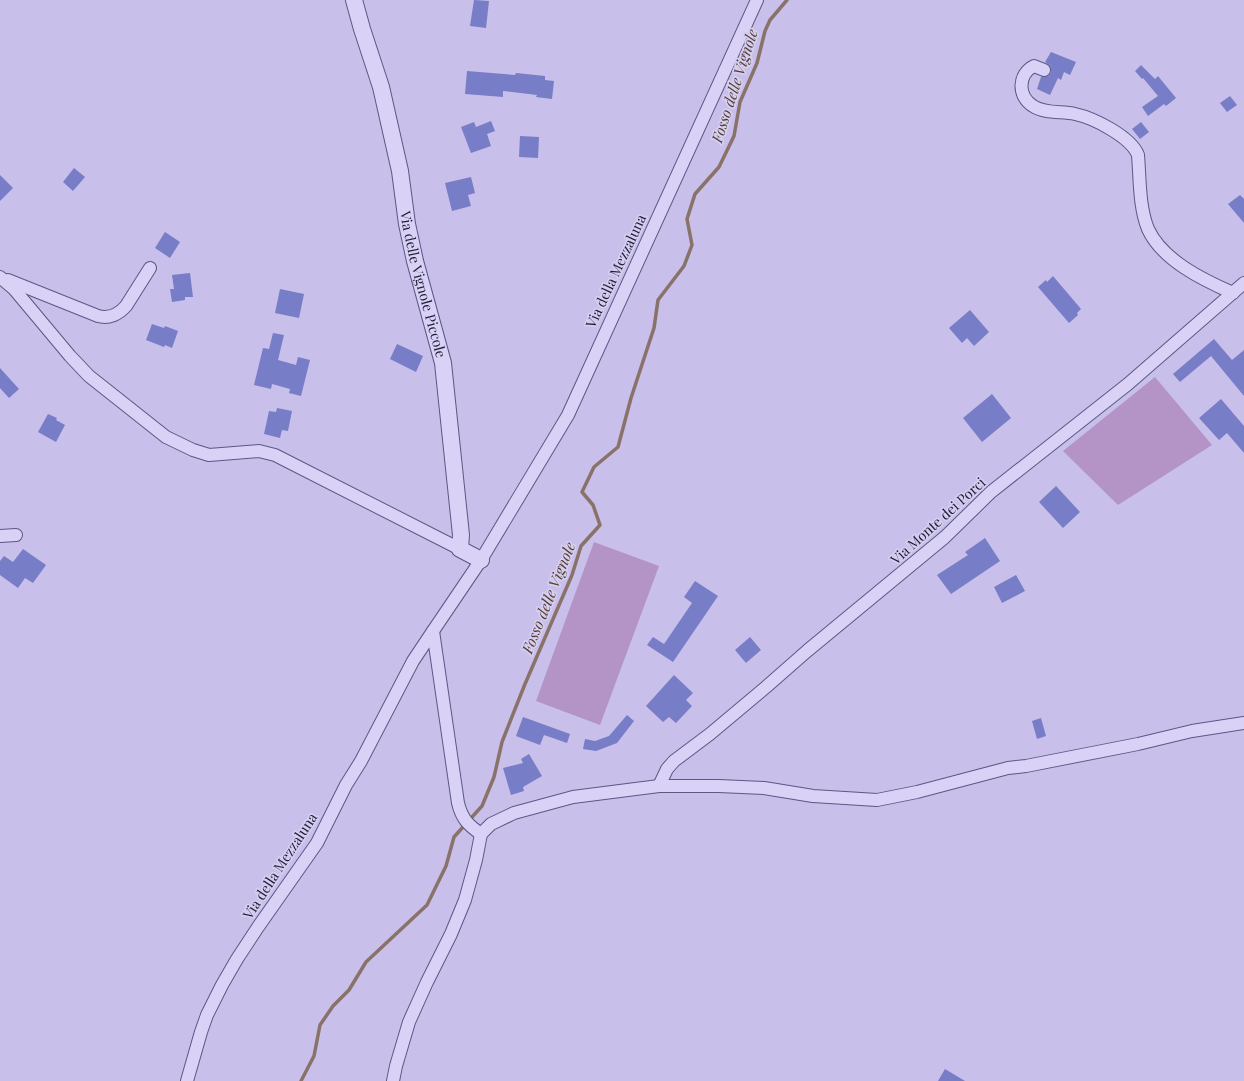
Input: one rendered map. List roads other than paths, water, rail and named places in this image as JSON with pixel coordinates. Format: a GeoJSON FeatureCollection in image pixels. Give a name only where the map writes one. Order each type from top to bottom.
{"type":"FeatureCollection","features":[{"type":"Feature","properties":{"kind":"street","name":"Via delle Vignole Piccole"},"geometry":{"type":"LineString","coordinates":[[354,0],[381,87],[400,171],[407,224],[415,261],[444,363],[461,535],[460,549]]}},
{"type":"Feature","properties":{"kind":"street","name":"Via della Mezzaluna"},"geometry":{"type":"LineString","coordinates":[[188,1081],[207,1015],[222,985],[258,927],[317,843],[346,785],[361,761],[413,661],[485,554],[568,416],[757,0]]}},
{"type":"Feature","properties":{"kind":"street"},"geometry":{"type":"LineString","coordinates":[[1044,70],[1034,66],[1024,75],[1021,88],[1026,100],[1041,110],[1075,114],[1088,118],[1108,128],[1130,142],[1138,156],[1142,206],[1148,228],[1153,238],[1168,255],[1179,264],[1207,281],[1233,293]]}},
{"type":"Feature","properties":{"kind":"street"},"geometry":{"type":"LineString","coordinates":[[0,277],[48,297],[98,316],[105,317],[121,312],[150,268]]}},
{"type":"Feature","properties":{"kind":"street"},"geometry":{"type":"LineString","coordinates":[[0,277],[14,289],[83,370],[166,437],[202,454],[259,451],[275,455],[460,549],[485,554]]}},
{"type":"Feature","properties":{"kind":"street","name":"Via Monte dei Porci"},"geometry":{"type":"LineString","coordinates":[[659,786],[667,769],[674,761],[710,734],[766,688],[807,651],[945,536],[991,492],[1128,384],[1244,283]]}},
{"type":"Feature","properties":{"kind":"street"},"geometry":{"type":"LineString","coordinates":[[0,536],[16,535]]}},
{"type":"Feature","properties":{"kind":"street"},"geometry":{"type":"LineString","coordinates":[[433,631],[458,803],[461,814],[469,827],[481,834]]}},
{"type":"Feature","properties":{"kind":"street"},"geometry":{"type":"LineString","coordinates":[[393,1081],[409,1022],[451,934],[465,900],[476,860],[481,834],[491,824],[514,813],[573,797],[659,786],[764,788],[813,796],[877,800],[917,792],[1008,768],[1131,746],[1192,731],[1244,723]]}},
{"type":"Feature","properties":{"kind":"waterway","name":"Fosso delle Vignole"},"geometry":{"type":"LineString","coordinates":[[301,1081],[314,1056],[320,1025],[333,1006],[349,990],[366,962],[427,905],[446,866],[454,837],[482,806],[494,777],[502,742],[525,684],[572,575],[581,546],[600,525],[593,505],[582,492],[594,467],[618,447],[631,398],[654,328],[658,300],[684,266],[692,245],[687,219],[695,194],[719,167],[734,136],[740,102],[757,63],[765,31],[770,20],[787,0]]}}]}
